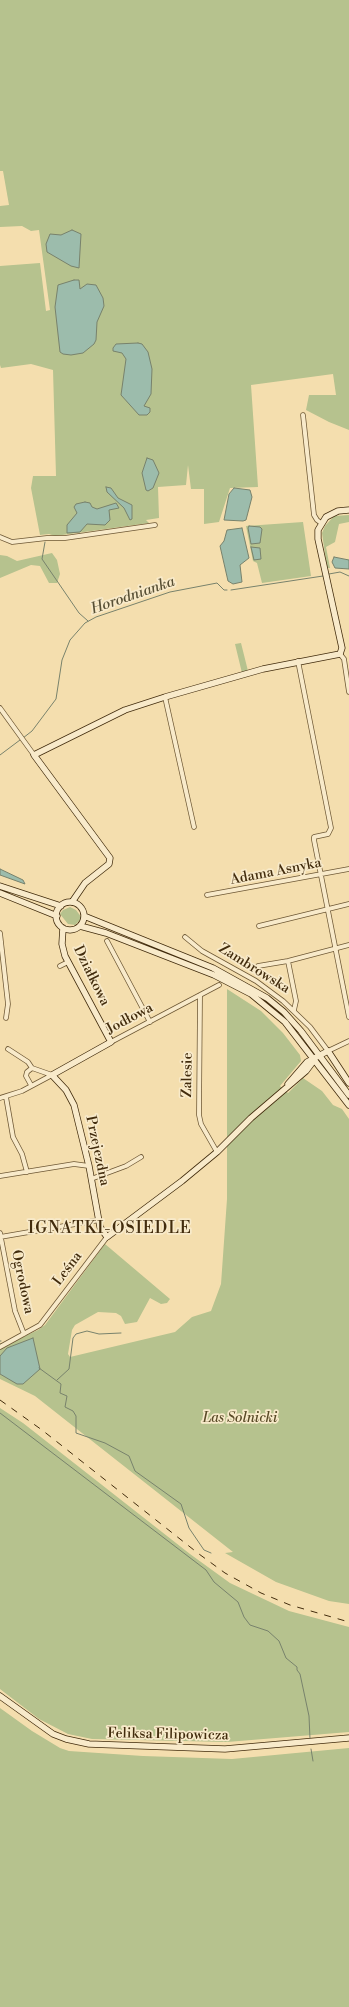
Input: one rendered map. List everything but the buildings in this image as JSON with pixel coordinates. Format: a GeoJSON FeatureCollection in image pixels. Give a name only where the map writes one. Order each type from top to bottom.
{"type":"FeatureCollection","features":[{"type":"Feature","properties":{"kind":"street"},"geometry":{"type":"LineString","coordinates":[[303,415],[314,515],[321,523]]}},
{"type":"Feature","properties":{"kind":"street"},"geometry":{"type":"LineString","coordinates":[[349,510],[331,514],[321,523],[318,539],[341,651],[348,674],[349,692]]}},
{"type":"Feature","properties":{"kind":"street"},"geometry":{"type":"LineString","coordinates":[[0,537],[12,542],[47,538],[64,538],[155,525]]}},
{"type":"Feature","properties":{"kind":"street"},"geometry":{"type":"LineString","coordinates":[[34,754],[125,710],[165,697],[341,651]]}},
{"type":"Feature","properties":{"kind":"street"},"geometry":{"type":"LineString","coordinates":[[298,661],[331,828],[328,834],[316,837],[314,840],[343,993],[349,1017]]}},
{"type":"Feature","properties":{"kind":"street"},"geometry":{"type":"LineString","coordinates":[[165,697],[194,827]]}},
{"type":"Feature","properties":{"kind":"street"},"geometry":{"type":"LineString","coordinates":[[0,708],[110,858],[109,864],[85,883],[72,902],[61,906],[0,886]]}},
{"type":"Feature","properties":{"kind":"street","name":"Adama Asnyka"},"geometry":{"type":"LineString","coordinates":[[207,896],[349,869]]}},
{"type":"Feature","properties":{"kind":"street"},"geometry":{"type":"LineString","coordinates":[[78,905],[81,889]]}},
{"type":"Feature","properties":{"kind":"street"},"geometry":{"type":"LineString","coordinates":[[0,893],[57,916]]}},
{"type":"Feature","properties":{"kind":"street"},"geometry":{"type":"LineString","coordinates":[[72,902],[78,905],[84,916],[228,978]]}},
{"type":"Feature","properties":{"kind":"street"},"geometry":{"type":"LineString","coordinates":[[259,926],[349,904]]}},
{"type":"Feature","properties":{"kind":"street"},"geometry":{"type":"LineString","coordinates":[[61,906],[57,916],[58,923],[63,928],[69,930],[80,926],[106,933],[228,978]]}},
{"type":"Feature","properties":{"kind":"street"},"geometry":{"type":"LineString","coordinates":[[80,926],[84,916]]}},
{"type":"Feature","properties":{"kind":"street","name":"Działkowa"},"geometry":{"type":"LineString","coordinates":[[63,928],[63,950],[68,962],[111,1042]]}},
{"type":"Feature","properties":{"kind":"street","name":"Działkowa"},"geometry":{"type":"LineString","coordinates":[[63,940],[69,930]]}},
{"type":"Feature","properties":{"kind":"street"},"geometry":{"type":"LineString","coordinates":[[0,933],[8,1004],[6,1018]]}},
{"type":"Feature","properties":{"kind":"street","name":"Zambrowska"},"geometry":{"type":"LineString","coordinates":[[185,937],[208,955],[268,990],[294,1010],[328,1051],[349,1083]]}},
{"type":"Feature","properties":{"kind":"street"},"geometry":{"type":"LineString","coordinates":[[106,941],[150,1022]]}},
{"type":"Feature","properties":{"kind":"street"},"geometry":{"type":"LineString","coordinates":[[258,966],[288,961],[349,945]]}},
{"type":"Feature","properties":{"kind":"street"},"geometry":{"type":"LineString","coordinates":[[288,961],[296,1002],[294,1010]]}},
{"type":"Feature","properties":{"kind":"street"},"geometry":{"type":"LineString","coordinates":[[60,966],[68,962]]}},
{"type":"Feature","properties":{"kind":"street","name":"Zambrowska"},"geometry":{"type":"LineString","coordinates":[[228,978],[277,1014],[349,1095]]}},
{"type":"Feature","properties":{"kind":"street","name":"Jodłowa"},"geometry":{"type":"LineString","coordinates":[[6,1097],[52,1075],[219,985]]}},
{"type":"Feature","properties":{"kind":"street"},"geometry":{"type":"LineString","coordinates":[[343,993],[349,991]]}},
{"type":"Feature","properties":{"kind":"street","name":"Zalesie"},"geometry":{"type":"LineString","coordinates":[[200,995],[199,1115],[201,1124],[217,1152]]}},
{"type":"Feature","properties":{"kind":"street"},"geometry":{"type":"LineString","coordinates":[[328,1051],[349,1041]]}},
{"type":"Feature","properties":{"kind":"street"},"geometry":{"type":"LineString","coordinates":[[8,1048],[28,1062],[32,1068],[52,1075]]}},
{"type":"Feature","properties":{"kind":"street","name":"Leśna"},"geometry":{"type":"LineString","coordinates":[[0,1347],[37,1328],[44,1321],[107,1237],[182,1181],[217,1152],[287,1086],[308,1069],[317,1058],[328,1051]]}},
{"type":"Feature","properties":{"kind":"street","name":"Zambrowska"},"geometry":{"type":"LineString","coordinates":[[317,1058],[349,1105]]}},
{"type":"Feature","properties":{"kind":"street"},"geometry":{"type":"LineString","coordinates":[[31,1085],[26,1076],[27,1072],[32,1068]]}},
{"type":"Feature","properties":{"kind":"street","name":"Przejezdna"},"geometry":{"type":"LineString","coordinates":[[52,1075],[72,1100],[89,1166],[99,1220],[102,1231],[107,1237]]}},
{"type":"Feature","properties":{"kind":"street"},"geometry":{"type":"LineString","coordinates":[[0,1098],[6,1097],[13,1137],[22,1154],[27,1172]]}},
{"type":"Feature","properties":{"kind":"street"},"geometry":{"type":"LineString","coordinates":[[91,1180],[126,1166],[141,1157]]}},
{"type":"Feature","properties":{"kind":"street"},"geometry":{"type":"LineString","coordinates":[[0,1176],[74,1164],[89,1166]]}},
{"type":"Feature","properties":{"kind":"street"},"geometry":{"type":"LineString","coordinates":[[0,1235],[99,1220]]}},
{"type":"Feature","properties":{"kind":"street","name":"Ogrodowa"},"geometry":{"type":"LineString","coordinates":[[0,1235],[15,1311],[24,1334]]}},
{"type":"Feature","properties":{"kind":"street","name":"Feliksa Filipowicza"},"geometry":{"type":"LineString","coordinates":[[0,1696],[53,1734],[71,1741],[89,1744],[225,1749],[349,1738]]}},
{"type":"Feature","properties":{"kind":"green space"},"geometry":{"type":"Polygon","coordinates":[[[0,0],[349,0],[349,430],[306,410],[309,395],[336,395],[333,374],[251,385],[258,487],[230,488],[219,522],[204,524],[204,489],[191,489],[188,465],[186,485],[158,487],[159,518],[146,520],[149,523],[55,536],[49,534],[40,535],[31,488],[33,476],[56,476],[53,370],[31,364],[1,368],[0,365],[0,266],[40,263],[46,311],[50,310],[39,230],[31,231],[22,226],[0,227],[0,206],[9,205],[3,171],[0,171],[0,0]]]}},
{"type":"Feature","properties":{"kind":"green space"},"geometry":{"type":"Polygon","coordinates":[[[349,515],[349,522],[339,524],[335,542],[326,547],[330,568],[327,568],[322,533],[325,526],[334,516],[349,515]]]}},
{"type":"Feature","properties":{"kind":"green space"},"geometry":{"type":"Polygon","coordinates":[[[303,522],[311,576],[262,583],[257,563],[253,561],[246,526],[303,522]]]}},
{"type":"Feature","properties":{"kind":"green space"},"geometry":{"type":"Polygon","coordinates":[[[52,553],[57,560],[60,574],[57,583],[49,583],[40,566],[31,565],[0,578],[0,555],[7,556],[17,561],[52,553]]]}},
{"type":"Feature","properties":{"kind":"green space"},"geometry":{"type":"Polygon","coordinates":[[[241,643],[248,671],[242,673],[235,644],[241,643]]]}},
{"type":"Feature","properties":{"kind":"green space"},"geometry":{"type":"Polygon","coordinates":[[[70,907],[76,910],[82,918],[75,925],[68,924],[60,914],[63,910],[70,907]]]}},
{"type":"Feature","properties":{"kind":"green space","name":"Las Solnicki"},"geometry":{"type":"Polygon","coordinates":[[[227,989],[261,1011],[283,1033],[300,1055],[301,1061],[280,1086],[288,1093],[303,1078],[322,1091],[333,1105],[342,1109],[349,1119],[349,1604],[329,1601],[276,1582],[225,1553],[233,1552],[35,1396],[0,1379],[0,1343],[8,1344],[38,1330],[45,1325],[105,1244],[170,1299],[167,1303],[161,1304],[150,1298],[137,1322],[125,1324],[121,1316],[116,1313],[98,1312],[75,1325],[72,1330],[68,1354],[70,1357],[175,1332],[192,1317],[211,1311],[221,1284],[227,1199],[227,989]]]}},
{"type":"Feature","properties":{"kind":"green space"},"geometry":{"type":"Polygon","coordinates":[[[0,1408],[23,1423],[190,1554],[230,1583],[289,1611],[349,1627],[349,1732],[227,1742],[92,1739],[68,1734],[39,1719],[0,1689],[0,1408]]]}},
{"type":"Feature","properties":{"kind":"green space"},"geometry":{"type":"Polygon","coordinates":[[[0,1708],[32,1731],[60,1748],[69,1751],[143,1756],[232,1759],[349,1748],[349,2007],[0,2007],[0,1708]]]}},
{"type":"Feature","properties":{"kind":"shaded area"},"geometry":{"type":"Polygon","coordinates":[[[72,230],[81,234],[79,268],[71,266],[47,252],[46,244],[50,234],[61,235],[72,230]]]}},
{"type":"Feature","properties":{"kind":"shaded area"},"geometry":{"type":"Polygon","coordinates":[[[79,280],[80,289],[87,284],[96,285],[103,298],[104,306],[97,322],[96,340],[94,344],[83,353],[71,355],[60,352],[55,307],[58,285],[79,280]]]}},
{"type":"Feature","properties":{"kind":"shaded area"},"geometry":{"type":"Polygon","coordinates":[[[116,344],[142,344],[148,352],[152,369],[151,394],[144,406],[150,408],[150,412],[147,415],[139,415],[121,395],[126,359],[122,353],[113,351],[116,344]]]}},
{"type":"Feature","properties":{"kind":"shaded area"},"geometry":{"type":"Polygon","coordinates":[[[147,458],[153,460],[159,473],[153,488],[148,491],[146,490],[142,473],[147,458]]]}},
{"type":"Feature","properties":{"kind":"shaded area"},"geometry":{"type":"Polygon","coordinates":[[[106,487],[111,488],[118,498],[132,505],[132,519],[130,520],[124,508],[107,492],[106,487]]]}},
{"type":"Feature","properties":{"kind":"shaded area"},"geometry":{"type":"Polygon","coordinates":[[[234,488],[250,490],[252,497],[246,520],[243,521],[224,520],[229,494],[234,488]]]}},
{"type":"Feature","properties":{"kind":"shaded area"},"geometry":{"type":"Polygon","coordinates":[[[85,502],[90,503],[92,507],[97,509],[116,503],[119,508],[109,510],[110,520],[105,525],[87,524],[80,532],[67,533],[67,525],[77,513],[74,507],[76,504],[85,502]]]}},
{"type":"Feature","properties":{"kind":"shaded area"},"geometry":{"type":"Polygon","coordinates":[[[249,526],[260,527],[262,529],[260,543],[251,544],[248,528],[249,526]]]}},
{"type":"Feature","properties":{"kind":"shaded area"},"geometry":{"type":"Polygon","coordinates":[[[242,528],[249,558],[240,565],[242,582],[233,584],[228,581],[220,546],[224,541],[227,530],[242,528]]]}},
{"type":"Feature","properties":{"kind":"shaded area"},"geometry":{"type":"Polygon","coordinates":[[[251,547],[260,548],[261,559],[254,560],[251,547]]]}},
{"type":"Feature","properties":{"kind":"shaded area"},"geometry":{"type":"Polygon","coordinates":[[[334,557],[349,560],[349,569],[335,568],[332,562],[334,557]]]}},
{"type":"Feature","properties":{"kind":"shaded area"},"geometry":{"type":"Polygon","coordinates":[[[0,869],[23,880],[25,884],[0,875],[0,869]]]}},
{"type":"Feature","properties":{"kind":"shaded area"},"geometry":{"type":"Polygon","coordinates":[[[33,1338],[40,1369],[23,1384],[17,1384],[0,1374],[0,1356],[7,1348],[33,1338]]]}},
{"type":"Feature","properties":{"kind":"waterway"},"geometry":{"type":"LineString","coordinates":[[45,542],[42,559],[79,613],[88,621]]}},
{"type":"Feature","properties":{"kind":"waterway","name":"Horodnianka"},"geometry":{"type":"LineString","coordinates":[[329,574],[340,572],[349,576]]}},
{"type":"Feature","properties":{"kind":"waterway","name":"Horodnianka"},"geometry":{"type":"LineString","coordinates":[[231,590],[323,576]]}},
{"type":"Feature","properties":{"kind":"waterway","name":"Horodnianka"},"geometry":{"type":"LineString","coordinates":[[23,738],[32,731],[56,699],[62,660],[70,640],[85,623],[96,617],[170,592],[217,583],[224,590],[227,590]]}},
{"type":"Feature","properties":{"kind":"waterway","name":"Horodnianka"},"geometry":{"type":"LineString","coordinates":[[0,755],[20,740]]}},
{"type":"Feature","properties":{"kind":"waterway"},"geometry":{"type":"LineString","coordinates":[[57,1380],[69,1369],[73,1338],[76,1334],[87,1331],[99,1334],[121,1333]]}},
{"type":"Feature","properties":{"kind":"waterway"},"geometry":{"type":"LineString","coordinates":[[39,1368],[61,1384],[60,1393],[67,1396],[65,1407],[73,1411],[76,1416],[76,1433],[105,1443],[129,1456],[135,1471],[181,1504],[189,1528],[204,1550],[211,1553]]}},
{"type":"Feature","properties":{"kind":"waterway"},"geometry":{"type":"LineString","coordinates":[[0,1413],[206,1570],[214,1582],[238,1602],[244,1617],[250,1625],[268,1631],[279,1641],[286,1658],[297,1667],[300,1674],[309,1716],[310,1739]]}},
{"type":"Feature","properties":{"kind":"waterway"},"geometry":{"type":"LineString","coordinates":[[311,1749],[313,1761]]}},
{"type":"Feature","properties":{"kind":"railway"},"geometry":{"type":"LineString","coordinates":[[0,1400],[42,1430],[225,1573],[261,1593],[290,1605],[349,1622]]}},
{"type":"Feature","properties":{"kind":"district","name":"IGNATKI-OSIEDLE"},"geometry":{"type":"Point","coordinates":[110,1229]}}]}
